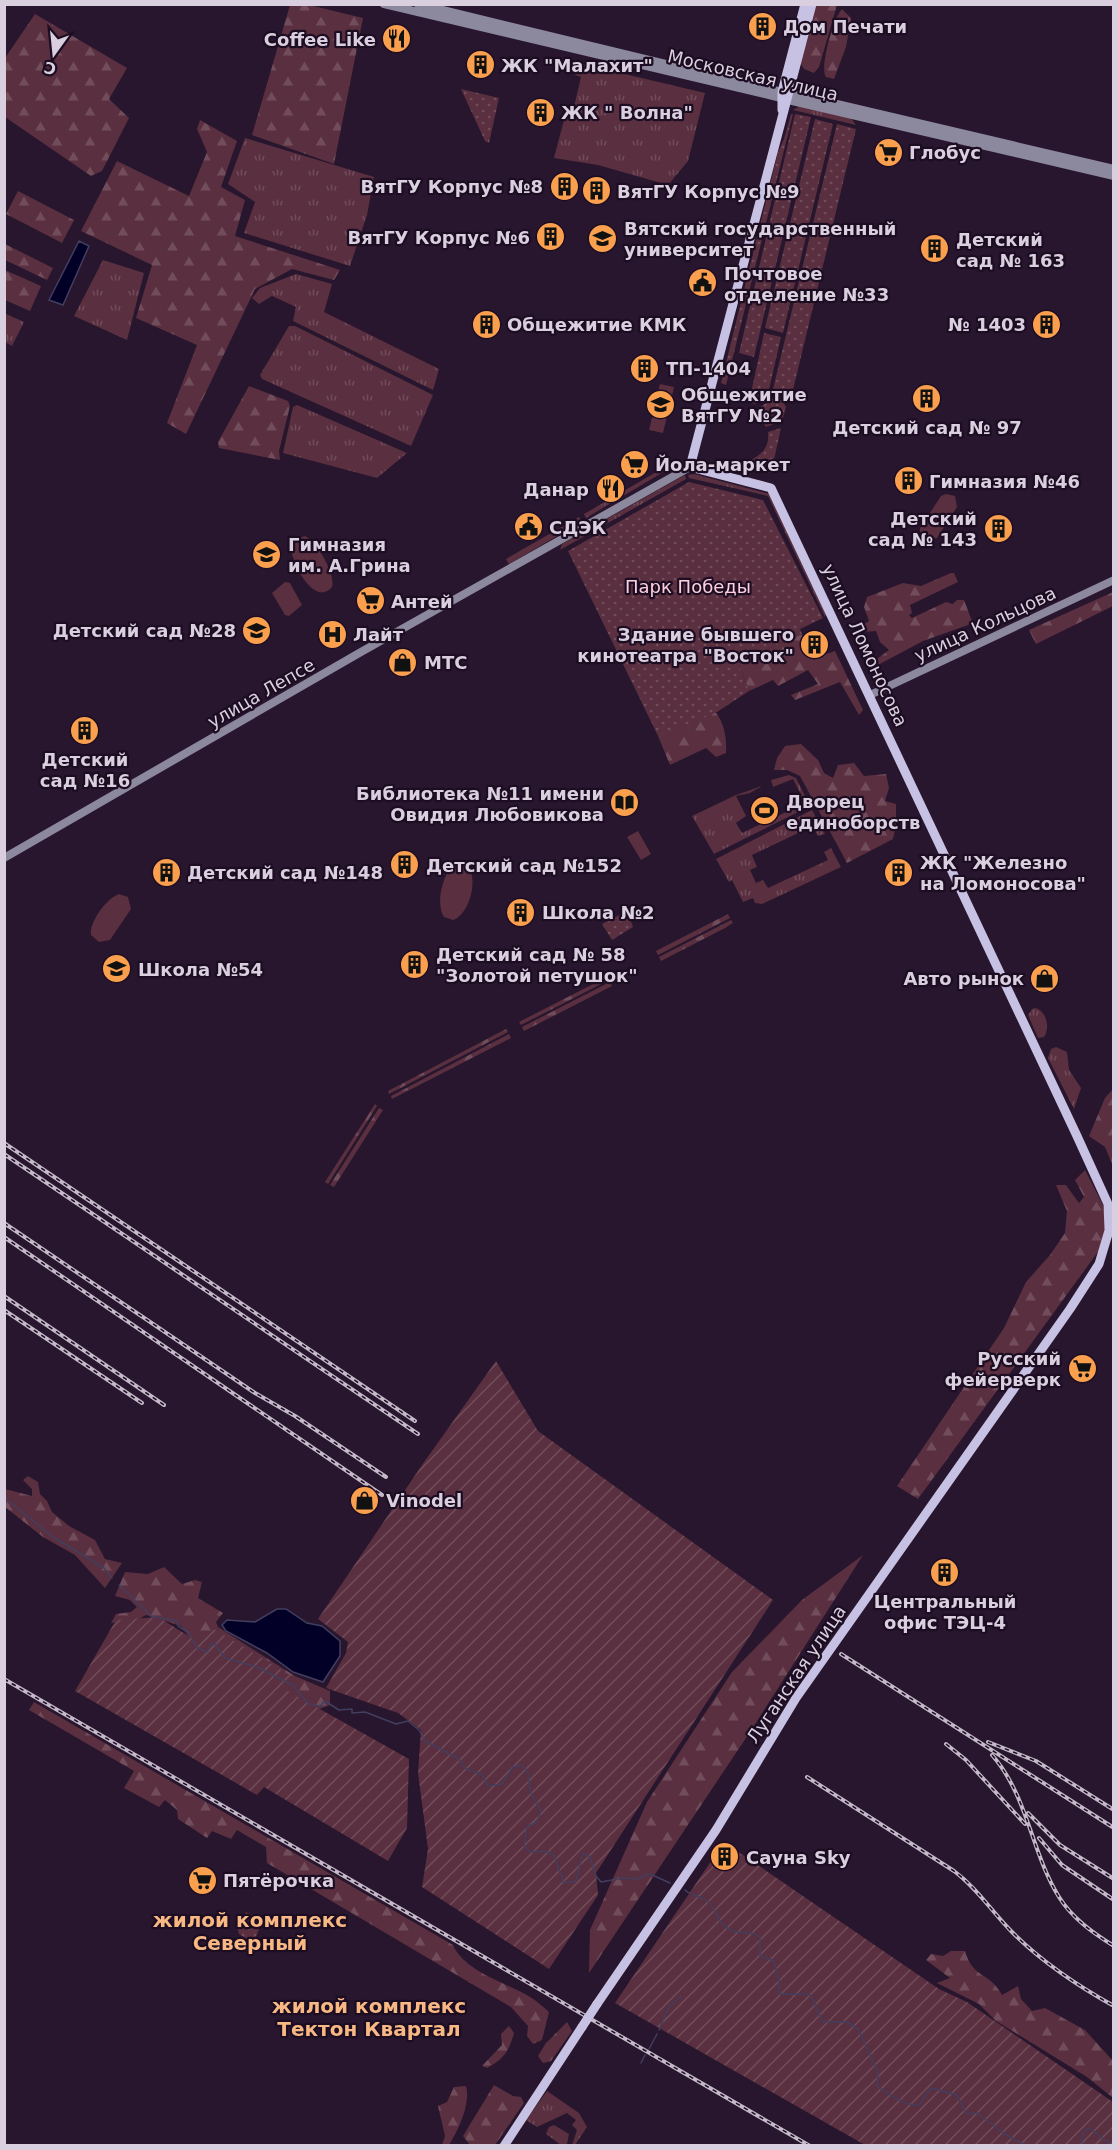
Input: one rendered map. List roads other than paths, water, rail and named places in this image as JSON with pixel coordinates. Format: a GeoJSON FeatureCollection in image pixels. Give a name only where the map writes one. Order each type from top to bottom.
{"type":"FeatureCollection","features":[{"type":"Feature","properties":{"kind":"highway"},"geometry":{"type":"LineString","coordinates":[[690,467],[782,111],[805,4]]}},
{"type":"Feature","properties":{"kind":"highway"},"geometry":{"type":"LineString","coordinates":[[785,96],[812,4]]}},
{"type":"Feature","properties":{"kind":"highway","name":"улица Ломоносова"},"geometry":{"type":"LineString","coordinates":[[690,467],[771,488],[1111,1207],[1110,1227]]}},
{"type":"Feature","properties":{"kind":"highway"},"geometry":{"type":"LineString","coordinates":[[1110,1227],[1113,1243]]}},
{"type":"Feature","properties":{"kind":"highway","name":"Луганская улица"},"geometry":{"type":"LineString","coordinates":[[504,2145],[716,1830],[796,1698],[883,1578],[1098,1264],[1110,1227]]}},
{"type":"Feature","properties":{"kind":"highway"},"geometry":{"type":"LineString","coordinates":[[1098,1264],[1113,1251]]}},
{"type":"Feature","properties":{"kind":"main road","name":"Московская улица"},"geometry":{"type":"LineString","coordinates":[[384,4],[862,114],[1113,176]]}},
{"type":"Feature","properties":{"kind":"main road","name":"Московская улица"},"geometry":{"type":"LineString","coordinates":[[418,4],[606,54]]}},
{"type":"Feature","properties":{"kind":"main road","name":"Московская улица"},"geometry":{"type":"LineString","coordinates":[[862,114],[1113,169]]}},
{"type":"Feature","properties":{"kind":"main road","name":"улица Лепсе"},"geometry":{"type":"LineString","coordinates":[[4,858],[361,652],[690,467]]}},
{"type":"Feature","properties":{"kind":"main road","name":"улица Кольцова"},"geometry":{"type":"LineString","coordinates":[[870,695],[1113,580]]}},
{"type":"Feature","properties":{"kind":"water"},"geometry":{"type":"Polygon","coordinates":[[[79,241],[89,246],[63,305],[49,300],[79,241]]]}},
{"type":"Feature","properties":{"kind":"water"},"geometry":{"type":"Polygon","coordinates":[[[277,1609],[286,1609],[307,1623],[322,1626],[340,1641],[340,1656],[323,1682],[293,1672],[267,1653],[226,1631],[222,1625],[227,1620],[255,1622],[277,1609]]]}},
{"type":"Feature","properties":{"kind":"waterway"},"geometry":{"type":"LineString","coordinates":[[4,1497],[53,1537],[104,1568],[112,1578]]}},
{"type":"Feature","properties":{"kind":"waterway"},"geometry":{"type":"LineString","coordinates":[[119,1585],[151,1616],[176,1621],[178,1626],[189,1633],[197,1648],[207,1652],[211,1644],[215,1644],[225,1658],[257,1667],[292,1685],[309,1704],[320,1706],[325,1701],[339,1710],[352,1709],[352,1713],[365,1712],[396,1724],[408,1721],[419,1730],[425,1741],[458,1758],[465,1768],[482,1775],[488,1786],[502,1784],[513,1767],[522,1765],[528,1773],[530,1791],[541,1811],[537,1822],[527,1827],[524,1846],[530,1852],[544,1851],[554,1855],[564,1883],[576,1881],[583,1853],[590,1857],[596,1876],[601,1882],[623,1878],[636,1879],[650,1874],[670,1883]]}},
{"type":"Feature","properties":{"kind":"waterway"},"geometry":{"type":"LineString","coordinates":[[685,1890],[703,1898],[710,1904],[727,1928],[760,1937],[760,1956],[774,1961],[779,1980],[779,1994],[809,1994],[823,2022],[847,2022],[858,2029],[878,2072],[877,2086],[897,2099],[914,2105],[919,2105],[931,2088],[957,2095],[966,2114],[977,2113],[1003,2133],[1026,2146]]}},
{"type":"Feature","properties":{"kind":"waterway"},"geometry":{"type":"LineString","coordinates":[[659,2030],[668,2008],[681,1996]]}},
{"type":"Feature","properties":{"kind":"waterway"},"geometry":{"type":"LineString","coordinates":[[649,2049],[657,2034]]}},
{"type":"Feature","properties":{"kind":"waterway"},"geometry":{"type":"LineString","coordinates":[[641,2063],[645,2055]]}},
{"type":"Feature","properties":{"kind":"waterway"},"geometry":{"type":"LineString","coordinates":[[1082,2146],[1082,2134],[1089,2128],[1113,2146]]}},
{"type":"Feature","properties":{"kind":"railway"},"geometry":{"type":"LineString","coordinates":[[4,1143],[415,1421]]}},
{"type":"Feature","properties":{"kind":"railway"},"geometry":{"type":"LineString","coordinates":[[4,1154],[418,1434]]}},
{"type":"Feature","properties":{"kind":"railway"},"geometry":{"type":"LineString","coordinates":[[4,1223],[255,1393],[295,1416],[386,1477]]}},
{"type":"Feature","properties":{"kind":"railway"},"geometry":{"type":"LineString","coordinates":[[4,1237],[382,1495]]}},
{"type":"Feature","properties":{"kind":"railway"},"geometry":{"type":"LineString","coordinates":[[4,1296],[164,1405]]}},
{"type":"Feature","properties":{"kind":"railway"},"geometry":{"type":"LineString","coordinates":[[4,1310],[142,1403]]}},
{"type":"Feature","properties":{"kind":"railway"},"geometry":{"type":"LineString","coordinates":[[841,1654],[1114,1828]]}},
{"type":"Feature","properties":{"kind":"railway"},"geometry":{"type":"LineString","coordinates":[[4,1679],[810,2146]]}},
{"type":"Feature","properties":{"kind":"railway"},"geometry":{"type":"LineString","coordinates":[[988,1742],[1036,1761],[1114,1810]]}},
{"type":"Feature","properties":{"kind":"railway"},"geometry":{"type":"LineString","coordinates":[[946,1744],[966,1760],[1025,1824]]}},
{"type":"Feature","properties":{"kind":"railway"},"geometry":{"type":"LineString","coordinates":[[992,1755],[1014,1788],[1042,1862],[1059,1897],[1084,1925],[1114,1946]]}},
{"type":"Feature","properties":{"kind":"railway"},"geometry":{"type":"LineString","coordinates":[[807,1777],[954,1871],[1035,1953],[1114,2006]]}},
{"type":"Feature","properties":{"kind":"railway"},"geometry":{"type":"LineString","coordinates":[[1028,1813],[1060,1845],[1114,1879]]}},
{"type":"Feature","properties":{"kind":"railway"},"geometry":{"type":"LineString","coordinates":[[1039,1838],[1062,1865],[1114,1900]]}},
{"type":"Feature","properties":{"kind":"place","name":"Дом Печати"},"geometry":{"type":"Point","coordinates":[762,26]}},
{"type":"Feature","properties":{"kind":"place","name":"Coffee Like"},"geometry":{"type":"Point","coordinates":[397,39]}},
{"type":"Feature","properties":{"kind":"place","name":"ЖК \"Малахит\""},"geometry":{"type":"Point","coordinates":[480,65]}},
{"type":"Feature","properties":{"kind":"place","name":"ЖК \" Волна\""},"geometry":{"type":"Point","coordinates":[540,112]}},
{"type":"Feature","properties":{"kind":"place","name":"Глобус"},"geometry":{"type":"Point","coordinates":[888,152]}},
{"type":"Feature","properties":{"kind":"place","name":"ВятГУ Корпус №8"},"geometry":{"type":"Point","coordinates":[564,186]}},
{"type":"Feature","properties":{"kind":"place","name":"ВятГУ Корпус №9"},"geometry":{"type":"Point","coordinates":[596,191]}},
{"type":"Feature","properties":{"kind":"place","name":"ВятГУ Корпус №6"},"geometry":{"type":"Point","coordinates":[551,237]}},
{"type":"Feature","properties":{"kind":"place","name":"Вятский государственный университет"},"geometry":{"type":"Point","coordinates":[603,238]}},
{"type":"Feature","properties":{"kind":"place","name":"Детский сад № 163"},"geometry":{"type":"Point","coordinates":[935,249]}},
{"type":"Feature","properties":{"kind":"place","name":"Почтовое отделение №33"},"geometry":{"type":"Point","coordinates":[703,283]}},
{"type":"Feature","properties":{"kind":"place","name":"Общежитие КМК"},"geometry":{"type":"Point","coordinates":[486,324]}},
{"type":"Feature","properties":{"kind":"place","name":"№ 1403"},"geometry":{"type":"Point","coordinates":[1047,324]}},
{"type":"Feature","properties":{"kind":"place","name":"ТП-1404"},"geometry":{"type":"Point","coordinates":[645,368]}},
{"type":"Feature","properties":{"kind":"place","name":"Детский сад № 97"},"geometry":{"type":"Point","coordinates":[927,398]}},
{"type":"Feature","properties":{"kind":"place","name":"Общежитие ВятГУ №2"},"geometry":{"type":"Point","coordinates":[660,404]}},
{"type":"Feature","properties":{"kind":"place","name":"Йола-маркет"},"geometry":{"type":"Point","coordinates":[634,464]}},
{"type":"Feature","properties":{"kind":"place","name":"Гимназия №46"},"geometry":{"type":"Point","coordinates":[908,481]}},
{"type":"Feature","properties":{"kind":"place","name":"Данар"},"geometry":{"type":"Point","coordinates":[610,489]}},
{"type":"Feature","properties":{"kind":"place","name":"СДЭК"},"geometry":{"type":"Point","coordinates":[528,527]}},
{"type":"Feature","properties":{"kind":"place","name":"Детский сад № 143"},"geometry":{"type":"Point","coordinates":[998,528]}},
{"type":"Feature","properties":{"kind":"place","name":"Гимназия им. А.Грина"},"geometry":{"type":"Point","coordinates":[267,554]}},
{"type":"Feature","properties":{"kind":"place","name":"Антей"},"geometry":{"type":"Point","coordinates":[370,601]}},
{"type":"Feature","properties":{"kind":"place","name":"Детский сад №28"},"geometry":{"type":"Point","coordinates":[257,630]}},
{"type":"Feature","properties":{"kind":"place","name":"Лайт"},"geometry":{"type":"Point","coordinates":[332,634]}},
{"type":"Feature","properties":{"kind":"place","name":"Здание бывшего кинотеатра \"Восток\""},"geometry":{"type":"Point","coordinates":[815,644]}},
{"type":"Feature","properties":{"kind":"place","name":"МТС"},"geometry":{"type":"Point","coordinates":[403,662]}},
{"type":"Feature","properties":{"kind":"place","name":"Детский сад №16"},"geometry":{"type":"Point","coordinates":[85,730]}},
{"type":"Feature","properties":{"kind":"place","name":"Библиотека №11 имени Овидия Любовикова"},"geometry":{"type":"Point","coordinates":[625,803]}},
{"type":"Feature","properties":{"kind":"place","name":"Дворец единоборств"},"geometry":{"type":"Point","coordinates":[765,811]}},
{"type":"Feature","properties":{"kind":"place","name":"Детский сад №152"},"geometry":{"type":"Point","coordinates":[405,865]}},
{"type":"Feature","properties":{"kind":"place","name":"Детский сад №148"},"geometry":{"type":"Point","coordinates":[166,872]}},
{"type":"Feature","properties":{"kind":"place","name":"ЖК \"Железно на Ломоносова\""},"geometry":{"type":"Point","coordinates":[899,872]}},
{"type":"Feature","properties":{"kind":"place","name":"Школа №2"},"geometry":{"type":"Point","coordinates":[521,912]}},
{"type":"Feature","properties":{"kind":"place","name":"Детский сад № 58 \"Золотой петушок\""},"geometry":{"type":"Point","coordinates":[415,964]}},
{"type":"Feature","properties":{"kind":"place","name":"Школа №54"},"geometry":{"type":"Point","coordinates":[117,969]}},
{"type":"Feature","properties":{"kind":"place","name":"Авто рынок"},"geometry":{"type":"Point","coordinates":[1045,978]}},
{"type":"Feature","properties":{"kind":"place","name":"Русский фейерверк"},"geometry":{"type":"Point","coordinates":[1082,1368]}},
{"type":"Feature","properties":{"kind":"place","name":"Vinodel"},"geometry":{"type":"Point","coordinates":[365,1500]}},
{"type":"Feature","properties":{"kind":"place","name":"Центральный офис ТЭЦ-4"},"geometry":{"type":"Point","coordinates":[945,1572]}},
{"type":"Feature","properties":{"kind":"place","name":"Сауна Sky"},"geometry":{"type":"Point","coordinates":[725,1857]}},
{"type":"Feature","properties":{"kind":"place","name":"Пятёрочка"},"geometry":{"type":"Point","coordinates":[202,1880]}},
{"type":"Feature","properties":{"kind":"district","name":"жилой комплекс Северный"},"geometry":{"type":"Point","coordinates":[250,1932]}},
{"type":"Feature","properties":{"kind":"district","name":"жилой комплекс Тектон Квартал"},"geometry":{"type":"Point","coordinates":[369,2018]}},
{"type":"Feature","properties":{"kind":"park label","name":"Парк Победы"},"geometry":{"type":"Point","coordinates":[688,586]}}]}
